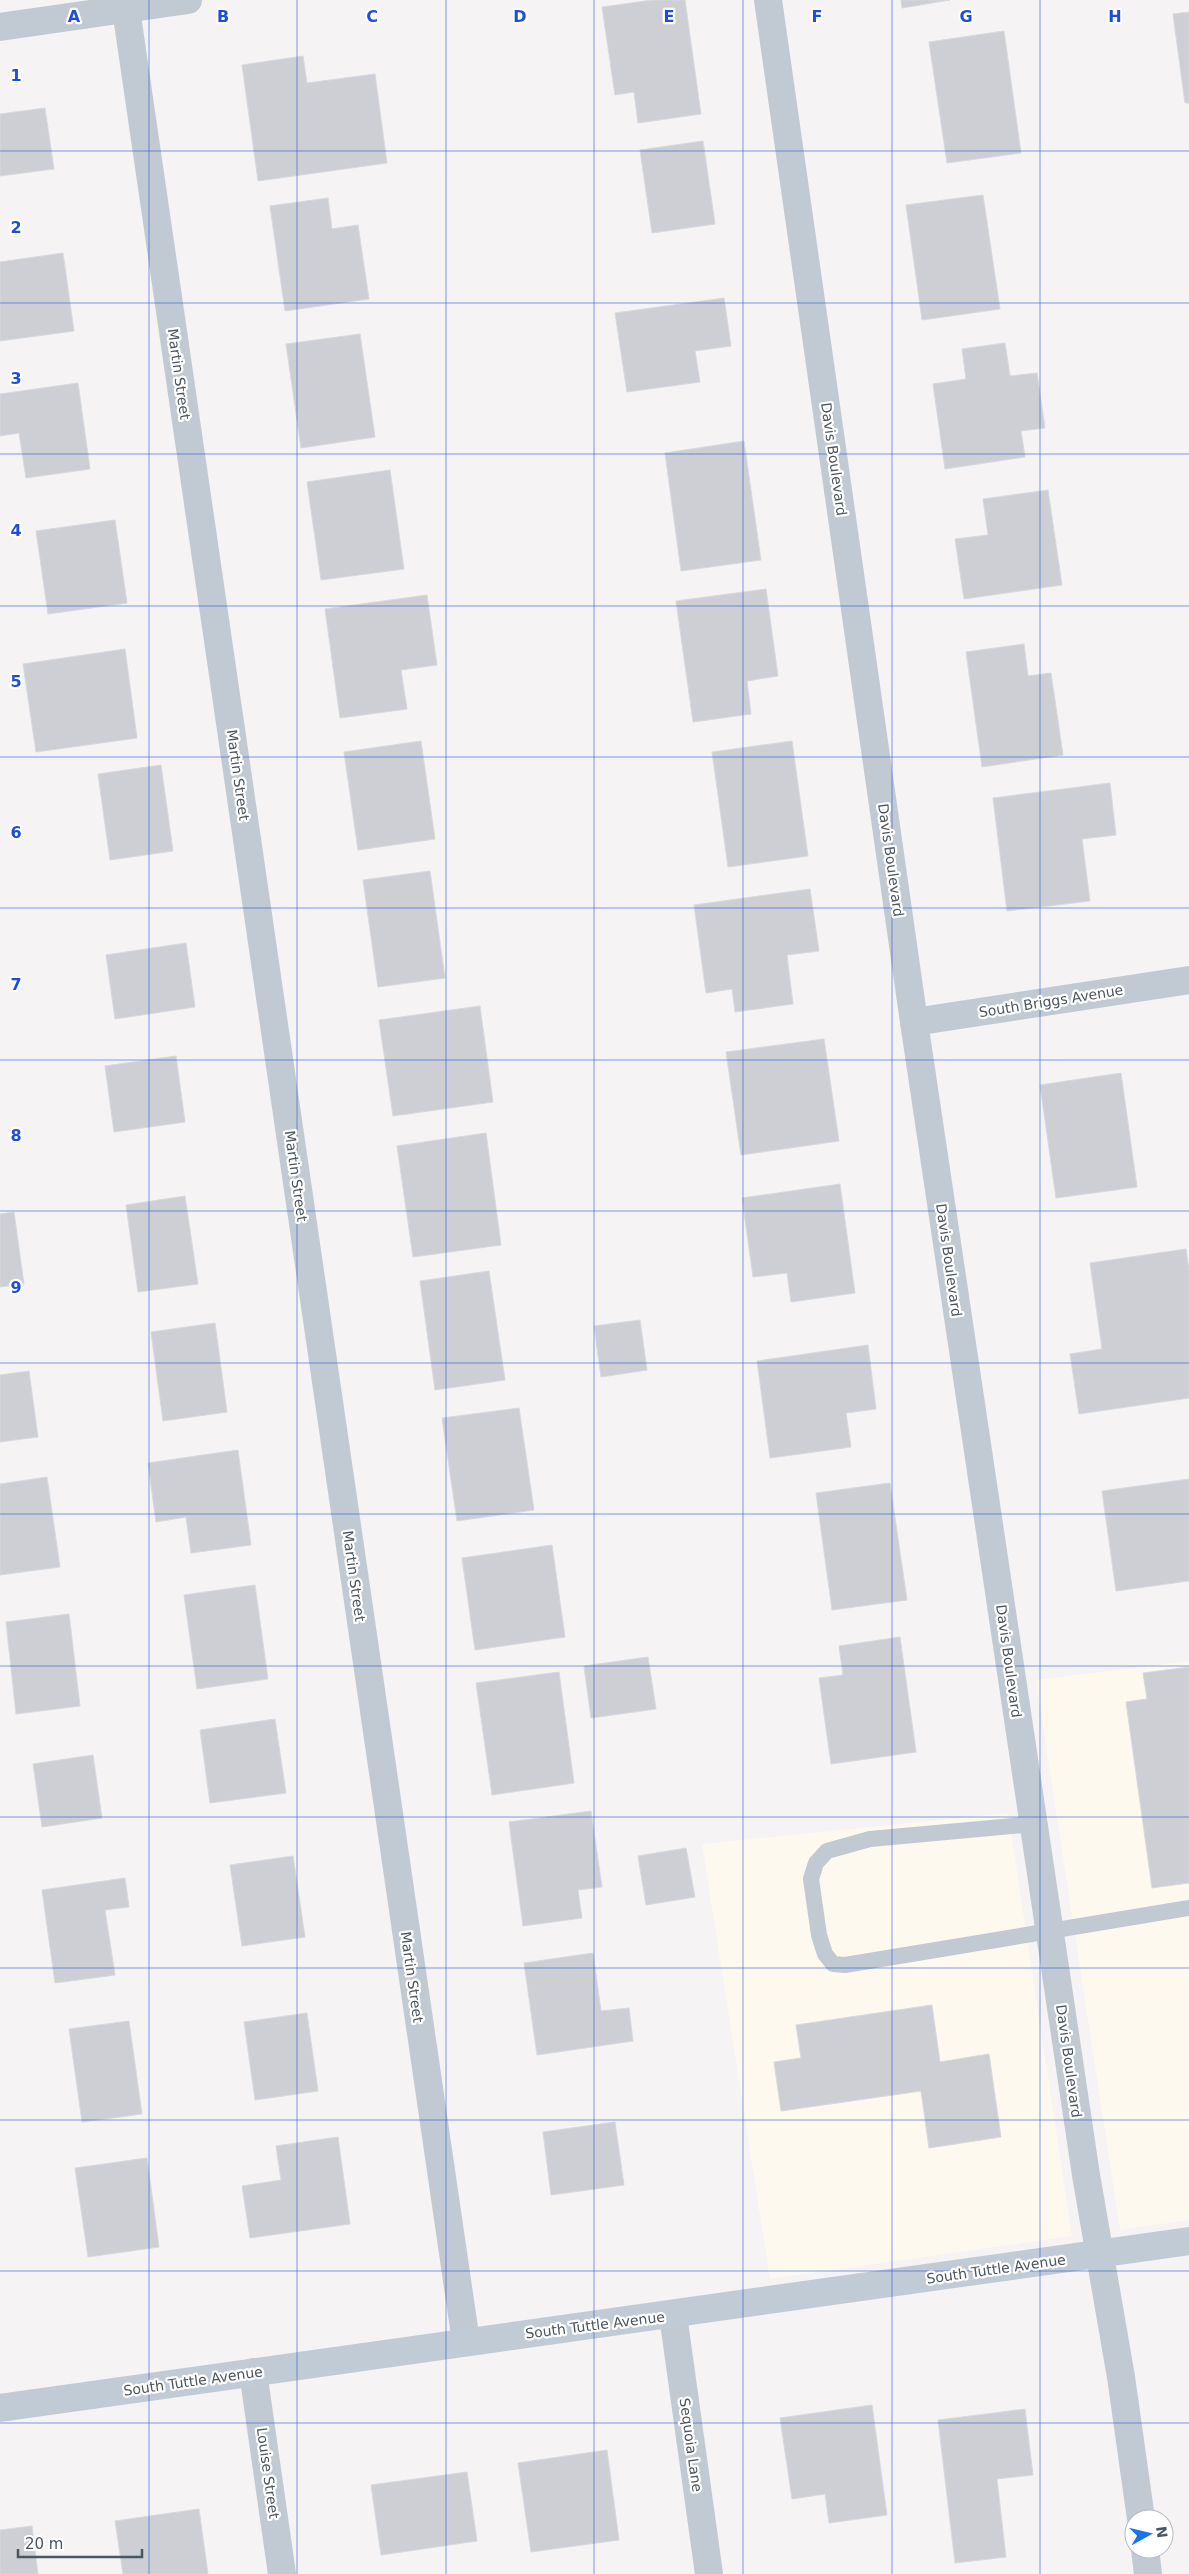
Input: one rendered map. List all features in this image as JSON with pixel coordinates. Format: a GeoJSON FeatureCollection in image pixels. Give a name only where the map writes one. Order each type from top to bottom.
{"type":"FeatureCollection","features":[{"type":"Feature","properties":{"kind":"main road","name":"South Tuttle Avenue"},"geometry":{"type":"LineString","coordinates":[[0,2406],[673,2315],[1189,2241]]}},
{"type":"Feature","properties":{"kind":"street"},"geometry":{"type":"LineString","coordinates":[[0,27],[188,0]]}},
{"type":"Feature","properties":{"kind":"street","name":"Davis Boulevard"},"geometry":{"type":"LineString","coordinates":[[768,0],[914,1022],[1049,1931],[1121,2377],[1140,2509]]}},
{"type":"Feature","properties":{"kind":"street","name":"Martin Street"},"geometry":{"type":"LineString","coordinates":[[126,9],[466,2342]]}},
{"type":"Feature","properties":{"kind":"street","name":"South Briggs Avenue"},"geometry":{"type":"LineString","coordinates":[[914,1022],[1189,980]]}},
{"type":"Feature","properties":{"kind":"street","name":"Sequoia Lane"},"geometry":{"type":"LineString","coordinates":[[673,2315],[709,2574]]}},
{"type":"Feature","properties":{"kind":"street","name":"Louise Street"},"geometry":{"type":"LineString","coordinates":[[253,2372],[282,2574]]}},
{"type":"Feature","properties":{"kind":"street"},"geometry":{"type":"LineString","coordinates":[[1146,2559],[1148,2574]]}},
{"type":"Feature","properties":{"kind":"lane"},"geometry":{"type":"LineString","coordinates":[[1034,1824],[870,1839],[827,1852],[816,1863],[811,1879],[813,1904],[825,1954],[833,1964],[845,1965],[1189,1908]]}},
{"type":"Feature","properties":{"kind":"shaded area"},"geometry":{"type":"Polygon","coordinates":[[[1189,1661],[1189,2220],[1120,2230],[1036,1680],[1189,1661]]]}},
{"type":"Feature","properties":{"kind":"shaded area"},"geometry":{"type":"Polygon","coordinates":[[[1008,1813],[1072,2236],[770,2279],[702,1844],[1008,1813]]]}},
{"type":"Feature","properties":{"kind":"building"},"geometry":{"type":"Polygon","coordinates":[[[652,0],[685,0],[701,114],[638,123],[634,92],[615,95],[602,7],[652,0]]]}},
{"type":"Feature","properties":{"kind":"building"},"geometry":{"type":"Polygon","coordinates":[[[901,0],[950,0],[902,8],[901,0]]]}},
{"type":"Feature","properties":{"kind":"building"},"geometry":{"type":"Polygon","coordinates":[[[1189,12],[1189,103],[1185,103],[1173,14],[1189,12]]]}},
{"type":"Feature","properties":{"kind":"building"},"geometry":{"type":"Polygon","coordinates":[[[1004,31],[1021,153],[947,163],[929,42],[1004,31]]]}},
{"type":"Feature","properties":{"kind":"building"},"geometry":{"type":"Polygon","coordinates":[[[303,56],[307,83],[375,74],[387,163],[258,181],[242,65],[303,56]]]}},
{"type":"Feature","properties":{"kind":"building"},"geometry":{"type":"Polygon","coordinates":[[[45,108],[54,169],[0,176],[0,114],[45,108]]]}},
{"type":"Feature","properties":{"kind":"building"},"geometry":{"type":"Polygon","coordinates":[[[703,141],[715,224],[652,233],[640,150],[703,141]]]}},
{"type":"Feature","properties":{"kind":"building"},"geometry":{"type":"Polygon","coordinates":[[[983,195],[1000,309],[922,320],[906,205],[983,195]]]}},
{"type":"Feature","properties":{"kind":"building"},"geometry":{"type":"Polygon","coordinates":[[[328,198],[332,229],[358,225],[369,299],[285,311],[270,206],[328,198]]]}},
{"type":"Feature","properties":{"kind":"building"},"geometry":{"type":"Polygon","coordinates":[[[63,253],[74,331],[0,341],[0,262],[63,253]]]}},
{"type":"Feature","properties":{"kind":"building"},"geometry":{"type":"Polygon","coordinates":[[[724,298],[731,346],[695,351],[700,382],[627,392],[615,313],[724,298]]]}},
{"type":"Feature","properties":{"kind":"building"},"geometry":{"type":"Polygon","coordinates":[[[360,334],[375,437],[301,448],[286,344],[360,334]]]}},
{"type":"Feature","properties":{"kind":"building"},"geometry":{"type":"Polygon","coordinates":[[[1005,343],[1010,376],[1037,373],[1045,428],[1021,431],[1025,457],[945,469],[933,384],[966,379],[962,349],[1005,343]]]}},
{"type":"Feature","properties":{"kind":"building"},"geometry":{"type":"Polygon","coordinates":[[[78,383],[90,469],[26,478],[19,433],[0,436],[0,394],[78,383]]]}},
{"type":"Feature","properties":{"kind":"building"},"geometry":{"type":"Polygon","coordinates":[[[744,441],[761,560],[681,571],[665,453],[744,441]]]}},
{"type":"Feature","properties":{"kind":"building"},"geometry":{"type":"Polygon","coordinates":[[[390,470],[404,569],[321,580],[307,482],[390,470]]]}},
{"type":"Feature","properties":{"kind":"building"},"geometry":{"type":"Polygon","coordinates":[[[1048,490],[1062,585],[964,599],[955,539],[988,535],[983,499],[1048,490]]]}},
{"type":"Feature","properties":{"kind":"building"},"geometry":{"type":"Polygon","coordinates":[[[115,520],[127,603],[48,614],[36,531],[115,520]]]}},
{"type":"Feature","properties":{"kind":"building"},"geometry":{"type":"Polygon","coordinates":[[[766,589],[778,676],[747,681],[751,714],[693,722],[676,601],[766,589]]]}},
{"type":"Feature","properties":{"kind":"building"},"geometry":{"type":"Polygon","coordinates":[[[427,595],[437,665],[401,670],[407,709],[340,718],[325,609],[427,595]]]}},
{"type":"Feature","properties":{"kind":"building"},"geometry":{"type":"Polygon","coordinates":[[[1024,644],[1028,676],[1051,673],[1063,755],[982,767],[966,652],[1024,644]]]}},
{"type":"Feature","properties":{"kind":"building"},"geometry":{"type":"Polygon","coordinates":[[[125,649],[137,738],[36,752],[23,664],[125,649]]]}},
{"type":"Feature","properties":{"kind":"building"},"geometry":{"type":"Polygon","coordinates":[[[421,741],[435,839],[358,850],[344,752],[421,741]]]}},
{"type":"Feature","properties":{"kind":"building"},"geometry":{"type":"Polygon","coordinates":[[[792,741],[808,856],[728,867],[712,752],[792,741]]]}},
{"type":"Feature","properties":{"kind":"building"},"geometry":{"type":"Polygon","coordinates":[[[161,765],[173,851],[110,860],[98,774],[161,765]]]}},
{"type":"Feature","properties":{"kind":"building"},"geometry":{"type":"Polygon","coordinates":[[[1110,783],[1116,835],[1082,839],[1090,901],[1007,911],[993,798],[1110,783]]]}},
{"type":"Feature","properties":{"kind":"building"},"geometry":{"type":"Polygon","coordinates":[[[430,871],[445,978],[378,987],[363,880],[430,871]]]}},
{"type":"Feature","properties":{"kind":"building"},"geometry":{"type":"Polygon","coordinates":[[[810,889],[819,951],[787,955],[793,1004],[735,1012],[732,989],[706,993],[694,905],[810,889]]]}},
{"type":"Feature","properties":{"kind":"building"},"geometry":{"type":"Polygon","coordinates":[[[186,943],[195,1007],[115,1019],[106,955],[186,943]]]}},
{"type":"Feature","properties":{"kind":"building"},"geometry":{"type":"Polygon","coordinates":[[[480,1006],[493,1102],[393,1116],[379,1020],[480,1006]]]}},
{"type":"Feature","properties":{"kind":"building"},"geometry":{"type":"Polygon","coordinates":[[[824,1039],[839,1141],[741,1155],[726,1052],[824,1039]]]}},
{"type":"Feature","properties":{"kind":"building"},"geometry":{"type":"Polygon","coordinates":[[[176,1056],[185,1122],[114,1132],[105,1066],[176,1056]]]}},
{"type":"Feature","properties":{"kind":"building"},"geometry":{"type":"Polygon","coordinates":[[[1121,1073],[1137,1187],[1056,1198],[1040,1085],[1121,1073]]]}},
{"type":"Feature","properties":{"kind":"building"},"geometry":{"type":"Polygon","coordinates":[[[486,1133],[501,1245],[413,1257],[397,1146],[486,1133]]]}},
{"type":"Feature","properties":{"kind":"building"},"geometry":{"type":"Polygon","coordinates":[[[840,1184],[855,1293],[791,1302],[787,1273],[753,1277],[742,1198],[840,1184]]]}},
{"type":"Feature","properties":{"kind":"building"},"geometry":{"type":"Polygon","coordinates":[[[185,1196],[198,1284],[138,1292],[126,1205],[185,1196]]]}},
{"type":"Feature","properties":{"kind":"building"},"geometry":{"type":"Polygon","coordinates":[[[14,1212],[24,1284],[0,1287],[0,1214],[14,1212]]]}},
{"type":"Feature","properties":{"kind":"building"},"geometry":{"type":"Polygon","coordinates":[[[1186,1249],[1189,1270],[1189,1398],[1079,1414],[1070,1354],[1102,1349],[1090,1263],[1186,1249]]]}},
{"type":"Feature","properties":{"kind":"building"},"geometry":{"type":"Polygon","coordinates":[[[489,1271],[505,1380],[435,1390],[420,1281],[489,1271]]]}},
{"type":"Feature","properties":{"kind":"building"},"geometry":{"type":"Polygon","coordinates":[[[640,1320],[647,1370],[601,1377],[594,1326],[640,1320]]]}},
{"type":"Feature","properties":{"kind":"building"},"geometry":{"type":"Polygon","coordinates":[[[215,1323],[227,1412],[163,1421],[151,1332],[215,1323]]]}},
{"type":"Feature","properties":{"kind":"building"},"geometry":{"type":"Polygon","coordinates":[[[868,1345],[876,1409],[846,1413],[851,1447],[770,1458],[757,1361],[868,1345]]]}},
{"type":"Feature","properties":{"kind":"building"},"geometry":{"type":"Polygon","coordinates":[[[29,1371],[38,1437],[0,1442],[0,1375],[29,1371]]]}},
{"type":"Feature","properties":{"kind":"building"},"geometry":{"type":"Polygon","coordinates":[[[519,1408],[534,1510],[457,1521],[442,1418],[519,1408]]]}},
{"type":"Feature","properties":{"kind":"building"},"geometry":{"type":"Polygon","coordinates":[[[238,1450],[251,1545],[191,1553],[186,1517],[156,1522],[148,1463],[238,1450]]]}},
{"type":"Feature","properties":{"kind":"building"},"geometry":{"type":"Polygon","coordinates":[[[47,1477],[60,1567],[0,1575],[0,1484],[47,1477]]]}},
{"type":"Feature","properties":{"kind":"building"},"geometry":{"type":"Polygon","coordinates":[[[1189,1479],[1189,1581],[1116,1591],[1102,1491],[1189,1479]]]}},
{"type":"Feature","properties":{"kind":"building"},"geometry":{"type":"Polygon","coordinates":[[[890,1483],[907,1600],[832,1610],[816,1493],[890,1483]]]}},
{"type":"Feature","properties":{"kind":"building"},"geometry":{"type":"Polygon","coordinates":[[[552,1545],[565,1637],[475,1650],[462,1558],[552,1545]]]}},
{"type":"Feature","properties":{"kind":"building"},"geometry":{"type":"Polygon","coordinates":[[[255,1585],[268,1679],[197,1689],[184,1595],[255,1585]]]}},
{"type":"Feature","properties":{"kind":"building"},"geometry":{"type":"Polygon","coordinates":[[[69,1614],[80,1706],[16,1714],[6,1622],[69,1614]]]}},
{"type":"Feature","properties":{"kind":"building"},"geometry":{"type":"Polygon","coordinates":[[[900,1637],[916,1752],[831,1764],[819,1678],[843,1675],[839,1646],[900,1637]]]}},
{"type":"Feature","properties":{"kind":"building"},"geometry":{"type":"Polygon","coordinates":[[[648,1657],[656,1709],[591,1718],[584,1666],[648,1657]]]}},
{"type":"Feature","properties":{"kind":"building"},"geometry":{"type":"Polygon","coordinates":[[[1189,1667],[1189,1883],[1152,1888],[1126,1702],[1147,1699],[1143,1673],[1189,1667]]]}},
{"type":"Feature","properties":{"kind":"building"},"geometry":{"type":"Polygon","coordinates":[[[559,1672],[574,1783],[492,1795],[476,1683],[559,1672]]]}},
{"type":"Feature","properties":{"kind":"building"},"geometry":{"type":"Polygon","coordinates":[[[275,1719],[286,1793],[210,1803],[200,1730],[275,1719]]]}},
{"type":"Feature","properties":{"kind":"building"},"geometry":{"type":"Polygon","coordinates":[[[93,1755],[102,1818],[42,1827],[33,1764],[93,1755]]]}},
{"type":"Feature","properties":{"kind":"building"},"geometry":{"type":"Polygon","coordinates":[[[591,1811],[602,1887],[578,1890],[582,1918],[523,1926],[509,1822],[591,1811]]]}},
{"type":"Feature","properties":{"kind":"building"},"geometry":{"type":"Polygon","coordinates":[[[686,1848],[695,1897],[646,1905],[638,1856],[686,1848]]]}},
{"type":"Feature","properties":{"kind":"building"},"geometry":{"type":"Polygon","coordinates":[[[293,1856],[305,1937],[242,1946],[230,1865],[293,1856]]]}},
{"type":"Feature","properties":{"kind":"building"},"geometry":{"type":"Polygon","coordinates":[[[125,1878],[129,1907],[105,1910],[115,1975],[55,1983],[42,1890],[125,1878]]]}},
{"type":"Feature","properties":{"kind":"building"},"geometry":{"type":"Polygon","coordinates":[[[593,1953],[601,2011],[629,2008],[633,2041],[537,2055],[524,1963],[593,1953]]]}},
{"type":"Feature","properties":{"kind":"building"},"geometry":{"type":"Polygon","coordinates":[[[932,2005],[940,2062],[989,2054],[1001,2137],[929,2148],[921,2091],[781,2111],[774,2062],[801,2058],[796,2025],[932,2005]]]}},
{"type":"Feature","properties":{"kind":"building"},"geometry":{"type":"Polygon","coordinates":[[[307,2013],[318,2091],[255,2100],[244,2022],[307,2013]]]}},
{"type":"Feature","properties":{"kind":"building"},"geometry":{"type":"Polygon","coordinates":[[[129,2021],[142,2114],[82,2122],[69,2029],[129,2021]]]}},
{"type":"Feature","properties":{"kind":"building"},"geometry":{"type":"Polygon","coordinates":[[[615,2122],[624,2185],[551,2195],[543,2132],[615,2122]]]}},
{"type":"Feature","properties":{"kind":"building"},"geometry":{"type":"Polygon","coordinates":[[[338,2137],[350,2224],[250,2238],[242,2186],[281,2180],[276,2146],[338,2137]]]}},
{"type":"Feature","properties":{"kind":"building"},"geometry":{"type":"Polygon","coordinates":[[[147,2158],[159,2247],[88,2257],[75,2168],[147,2158]]]}},
{"type":"Feature","properties":{"kind":"building"},"geometry":{"type":"Polygon","coordinates":[[[872,2405],[887,2515],[829,2523],[825,2494],[792,2499],[780,2418],[872,2405]]]}},
{"type":"Feature","properties":{"kind":"building"},"geometry":{"type":"Polygon","coordinates":[[[1025,2409],[1033,2475],[997,2479],[1006,2557],[955,2563],[938,2420],[1025,2409]]]}},
{"type":"Feature","properties":{"kind":"building"},"geometry":{"type":"Polygon","coordinates":[[[607,2450],[619,2540],[531,2552],[518,2463],[607,2450]]]}},
{"type":"Feature","properties":{"kind":"building"},"geometry":{"type":"Polygon","coordinates":[[[467,2472],[477,2541],[381,2555],[371,2485],[467,2472]]]}},
{"type":"Feature","properties":{"kind":"building"},"geometry":{"type":"Polygon","coordinates":[[[199,2509],[208,2574],[123,2574],[115,2521],[199,2509]]]}},
{"type":"Feature","properties":{"kind":"building"},"geometry":{"type":"Polygon","coordinates":[[[32,2526],[38,2574],[0,2574],[0,2530],[32,2526]]]}}]}
